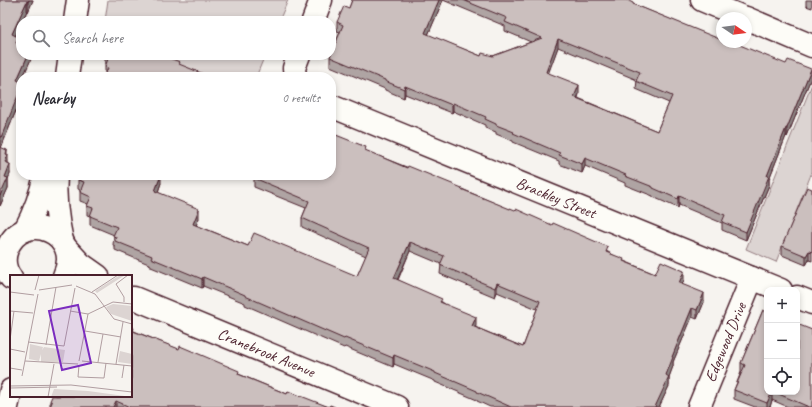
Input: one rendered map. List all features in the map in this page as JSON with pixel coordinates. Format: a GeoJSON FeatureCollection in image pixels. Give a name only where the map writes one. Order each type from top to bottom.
{"type":"FeatureCollection","features":[{"type":"Feature","properties":{"kind":"street"},"geometry":{"type":"LineString","coordinates":[[76,16],[78,0]]}},
{"type":"Feature","properties":{"kind":"street"},"geometry":{"type":"LineString","coordinates":[[315,16],[321,0]]}},
{"type":"Feature","properties":{"kind":"street"},"geometry":{"type":"LineString","coordinates":[[702,0],[731,12]]}},
{"type":"Feature","properties":{"kind":"street"},"geometry":{"type":"LineString","coordinates":[[752,21],[812,46]]}},
{"type":"Feature","properties":{"kind":"street"},"geometry":{"type":"LineString","coordinates":[[68,72],[69,60]]}},
{"type":"Feature","properties":{"kind":"street"},"geometry":{"type":"LineString","coordinates":[[294,72],[294,68],[297,60]]}},
{"type":"Feature","properties":{"kind":"street","name":"Brackley Street"},"geometry":{"type":"LineString","coordinates":[[336,108],[774,287]]}},
{"type":"Feature","properties":{"kind":"street"},"geometry":{"type":"LineString","coordinates":[[6,272],[6,253],[9,244],[14,233],[32,218],[43,188],[44,180]]}},
{"type":"Feature","properties":{"kind":"street"},"geometry":{"type":"LineString","coordinates":[[55,180],[54,189],[57,219],[68,259],[67,269],[64,275]]}},
{"type":"Feature","properties":{"kind":"street"},"geometry":{"type":"LineString","coordinates":[[14,233],[35,228],[45,229],[54,234],[81,264],[97,275]]}},
{"type":"Feature","properties":{"kind":"street","name":"Edgewood Drive"},"geometry":{"type":"LineString","coordinates":[[699,407],[752,278]]}},
{"type":"Feature","properties":{"kind":"street","name":"Cranebrook Avenue"},"geometry":{"type":"LineString","coordinates":[[132,297],[397,407]]}},
{"type":"Feature","properties":{"kind":"street"},"geometry":{"type":"LineString","coordinates":[[800,298],[812,303]]}},
{"type":"Feature","properties":{"kind":"street"},"geometry":{"type":"LineString","coordinates":[[7,407],[10,394]]}},
{"type":"Feature","properties":{"kind":"shaded area"},"geometry":{"type":"Polygon","coordinates":[[[108,0],[288,0],[281,16],[106,16],[108,0]]]}},
{"type":"Feature","properties":{"kind":"shaded area"},"geometry":{"type":"Polygon","coordinates":[[[166,60],[263,60],[258,72],[196,72],[166,60]]]}},
{"type":"Feature","properties":{"kind":"shaded area"},"geometry":{"type":"Polygon","coordinates":[[[812,84],[812,172],[776,262],[746,249],[812,84]]]}},
{"type":"Feature","properties":{"kind":"building"},"geometry":{"type":"Polygon","coordinates":[[[0,0],[29,0],[28,2],[27,1],[20,16],[16,16],[16,25],[12,34],[16,36],[16,60],[26,60],[21,72],[16,72],[16,100],[0,140],[0,0]]]}},
{"type":"Feature","properties":{"kind":"building"},"geometry":{"type":"Polygon","coordinates":[[[352,0],[439,0],[425,33],[481,56],[482,53],[493,56],[542,38],[505,22],[507,18],[463,0],[627,0],[633,4],[716,38],[716,48],[747,48],[786,64],[788,60],[811,69],[786,128],[767,176],[769,176],[746,232],[722,222],[725,215],[679,196],[678,199],[585,158],[582,164],[559,155],[560,153],[496,125],[485,119],[486,117],[453,103],[452,105],[405,86],[404,89],[336,60],[336,42],[343,25],[337,22],[344,6],[349,8],[352,0]],[[558,39],[546,72],[579,85],[574,97],[657,131],[672,96],[636,81],[640,72],[558,39]]]}},
{"type":"Feature","properties":{"kind":"building"},"geometry":{"type":"Polygon","coordinates":[[[108,60],[175,60],[180,62],[179,64],[199,72],[106,72],[108,68],[105,67],[108,60]]]}},
{"type":"Feature","properties":{"kind":"building"},"geometry":{"type":"Polygon","coordinates":[[[336,135],[366,147],[365,150],[407,168],[408,166],[552,225],[553,223],[608,247],[606,252],[624,259],[623,261],[655,274],[661,261],[684,271],[679,283],[704,293],[697,310],[692,308],[666,375],[669,377],[655,407],[511,407],[435,372],[394,355],[393,358],[345,338],[344,339],[203,277],[202,279],[115,241],[116,237],[113,236],[117,227],[90,216],[93,208],[87,206],[91,197],[80,192],[84,182],[78,180],[159,180],[155,191],[199,209],[193,224],[248,246],[254,233],[357,276],[369,248],[302,218],[309,201],[259,180],[336,180],[336,135]],[[410,242],[394,278],[442,299],[440,302],[476,317],[472,326],[523,347],[540,301],[497,283],[495,288],[440,265],[444,256],[410,242]]]}},
{"type":"Feature","properties":{"kind":"building"},"geometry":{"type":"Polygon","coordinates":[[[0,147],[7,150],[6,154],[8,155],[5,162],[10,164],[5,177],[8,178],[0,196],[0,147]]]}},
{"type":"Feature","properties":{"kind":"building"},"geometry":{"type":"Polygon","coordinates":[[[807,187],[812,189],[812,252],[809,251],[806,256],[782,246],[807,187]]]}},
{"type":"Feature","properties":{"kind":"building"},"geometry":{"type":"Polygon","coordinates":[[[763,310],[764,395],[771,395],[767,403],[734,390],[745,365],[741,363],[763,310]]]}},
{"type":"Feature","properties":{"kind":"building"},"geometry":{"type":"Polygon","coordinates":[[[800,325],[812,330],[812,407],[781,395],[800,395],[800,325]]]}},
{"type":"Feature","properties":{"kind":"building"},"geometry":{"type":"Polygon","coordinates":[[[132,327],[134,328],[133,331],[179,349],[180,346],[239,371],[238,374],[287,394],[288,391],[329,407],[130,407],[116,401],[113,407],[50,407],[52,402],[50,401],[52,397],[132,397],[132,327]]]}}]}
